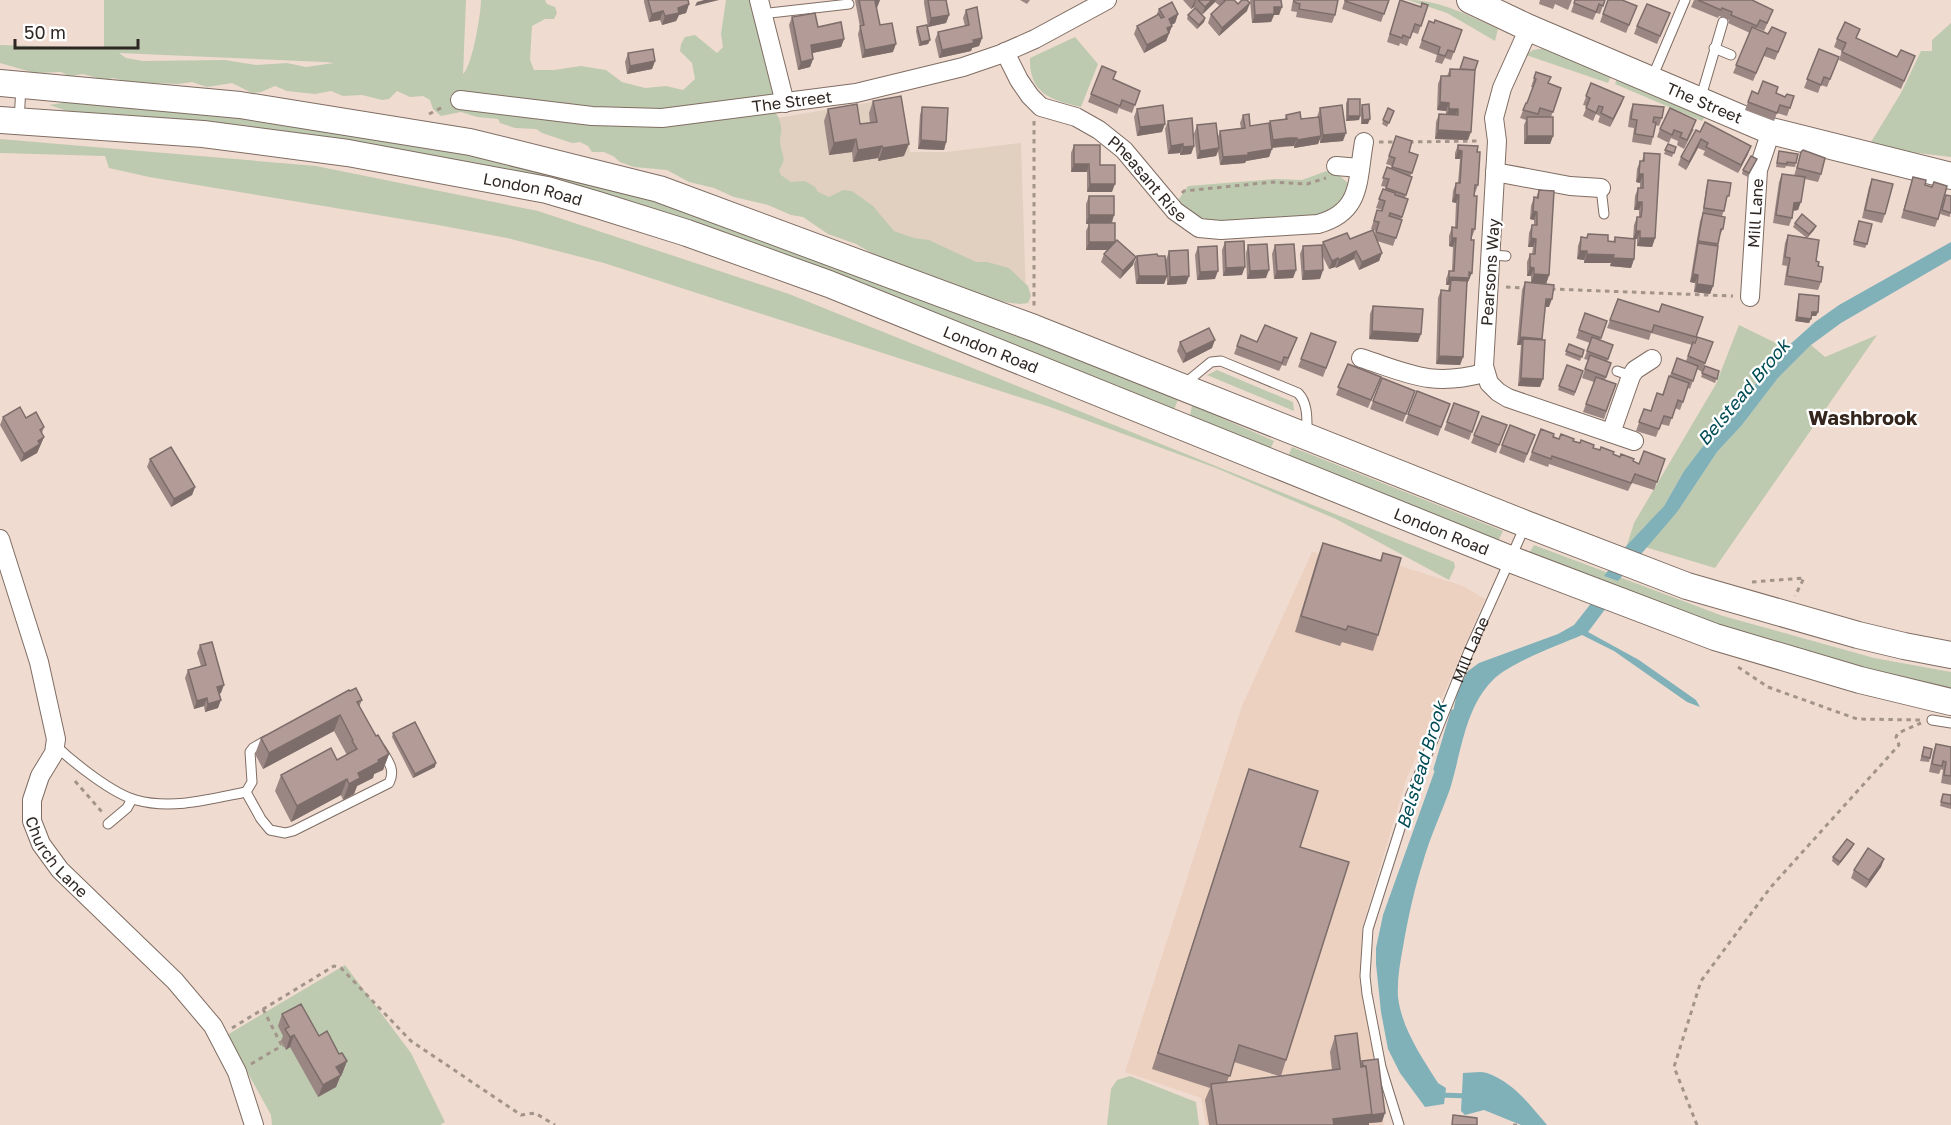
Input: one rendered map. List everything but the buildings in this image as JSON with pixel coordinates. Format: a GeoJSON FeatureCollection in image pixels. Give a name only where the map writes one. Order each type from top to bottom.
{"type":"FeatureCollection","features":[{"type":"Feature","properties":{"kind":"street","name":"The Street"},"geometry":{"type":"LineString","coordinates":[[460,100],[592,116],[662,118],[856,93],[963,67],[1005,52],[1035,39],[1107,0]]}},
{"type":"Feature","properties":{"kind":"street","name":"The Street"},"geometry":{"type":"LineString","coordinates":[[1469,0],[1529,28],[1771,130],[1951,176]]}},
{"type":"Feature","properties":{"kind":"street"},"geometry":{"type":"LineString","coordinates":[[760,7],[785,103]]}},
{"type":"Feature","properties":{"kind":"street","name":"Pearsons Way"},"geometry":{"type":"LineString","coordinates":[[1484,373],[1483,359],[1490,286],[1499,256],[1495,172],[1497,141],[1494,118],[1502,88],[1529,28]]}},
{"type":"Feature","properties":{"kind":"street"},"geometry":{"type":"LineString","coordinates":[[1005,52],[1030,96],[1041,107]]}},
{"type":"Feature","properties":{"kind":"street","name":"London Road"},"geometry":{"type":"LineString","coordinates":[[10,84],[240,105],[470,142],[659,189],[1034,328],[1687,586],[1858,635],[1951,655]]}},
{"type":"Feature","properties":{"kind":"street","name":"Pheasant Rise"},"geometry":{"type":"LineString","coordinates":[[1041,107],[1076,117],[1099,130],[1124,150],[1168,203],[1188,222],[1199,228],[1221,230],[1318,224],[1331,220],[1350,206],[1355,194],[1346,167],[1364,142]]}},
{"type":"Feature","properties":{"kind":"street","name":"London Road"},"geometry":{"type":"LineString","coordinates":[[9,121],[203,134],[348,153],[547,190],[598,205],[687,233],[829,284],[1510,559],[1630,605],[1737,644],[1860,680],[1951,702]]}},
{"type":"Feature","properties":{"kind":"street","name":"Mill Lane"},"geometry":{"type":"LineString","coordinates":[[1750,297],[1758,171],[1771,130]]}},
{"type":"Feature","properties":{"kind":"street"},"geometry":{"type":"LineString","coordinates":[[1495,172],[1570,186],[1601,188]]}},
{"type":"Feature","properties":{"kind":"street"},"geometry":{"type":"LineString","coordinates":[[1361,358],[1428,379],[1460,378],[1484,373],[1494,389],[1508,398],[1634,441]]}},
{"type":"Feature","properties":{"kind":"street"},"geometry":{"type":"LineString","coordinates":[[1611,433],[1624,373],[1652,359]]}},
{"type":"Feature","properties":{"kind":"street"},"geometry":{"type":"LineString","coordinates":[[0,539],[39,662],[62,752]]}},
{"type":"Feature","properties":{"kind":"street","name":"Church Lane"},"geometry":{"type":"LineString","coordinates":[[62,752],[40,776],[32,800],[32,821],[46,854],[194,1002],[219,1035],[237,1072],[254,1125]]}},
{"type":"Feature","properties":{"kind":"lane"},"geometry":{"type":"LineString","coordinates":[[1651,80],[1685,0]]}},
{"type":"Feature","properties":{"kind":"lane"},"geometry":{"type":"LineString","coordinates":[[760,7],[849,3]]}},
{"type":"Feature","properties":{"kind":"lane"},"geometry":{"type":"LineString","coordinates":[[1700,101],[1723,22]]}},
{"type":"Feature","properties":{"kind":"lane"},"geometry":{"type":"LineString","coordinates":[[1714,48],[1731,55]]}},
{"type":"Feature","properties":{"kind":"lane"},"geometry":{"type":"LineString","coordinates":[[9,121],[10,84]]}},
{"type":"Feature","properties":{"kind":"lane"},"geometry":{"type":"LineString","coordinates":[[1601,188],[1604,214]]}},
{"type":"Feature","properties":{"kind":"lane"},"geometry":{"type":"LineString","coordinates":[[1181,386],[1211,362],[1221,361],[1298,393],[1303,398],[1308,416],[1307,437]]}},
{"type":"Feature","properties":{"kind":"lane","name":"Mill Lane"},"geometry":{"type":"LineString","coordinates":[[1399,1125],[1381,1067],[1366,994],[1368,930],[1414,786],[1469,651],[1526,524]]}},
{"type":"Feature","properties":{"kind":"lane"},"geometry":{"type":"LineString","coordinates":[[1932,720],[1951,723]]}},
{"type":"Feature","properties":{"kind":"lane"},"geometry":{"type":"LineString","coordinates":[[62,752],[132,799],[198,801],[246,792],[252,782],[250,752],[272,737]]}},
{"type":"Feature","properties":{"kind":"lane"},"geometry":{"type":"LineString","coordinates":[[246,792],[270,830],[285,833],[304,826],[388,783],[393,776],[393,771],[376,739]]}},
{"type":"Feature","properties":{"kind":"lane"},"geometry":{"type":"LineString","coordinates":[[110,822],[126,808],[132,799]]}},
{"type":"Feature","properties":{"kind":"path"},"geometry":{"type":"LineString","coordinates":[[1034,328],[1034,118],[1041,107]]}},
{"type":"Feature","properties":{"kind":"path"},"geometry":{"type":"LineString","coordinates":[[1408,142],[1497,141]]}},
{"type":"Feature","properties":{"kind":"path"},"geometry":{"type":"LineString","coordinates":[[1364,142],[1397,142]]}},
{"type":"Feature","properties":{"kind":"path"},"geometry":{"type":"LineString","coordinates":[[1168,203],[1184,190],[1273,182],[1307,184],[1346,167]]}},
{"type":"Feature","properties":{"kind":"path"},"geometry":{"type":"LineString","coordinates":[[1490,286],[1536,288]]}},
{"type":"Feature","properties":{"kind":"path"},"geometry":{"type":"LineString","coordinates":[[1548,289],[1653,295],[1750,297]]}},
{"type":"Feature","properties":{"kind":"path"},"geometry":{"type":"LineString","coordinates":[[1738,667],[1768,687],[1857,719],[1932,720]]}},
{"type":"Feature","properties":{"kind":"path"},"geometry":{"type":"LineString","coordinates":[[1697,1125],[1674,1067],[1701,981],[1770,888],[1899,745],[1896,737],[1898,733],[1908,727],[1932,720]]}},
{"type":"Feature","properties":{"kind":"path"},"geometry":{"type":"LineString","coordinates":[[62,752],[64,767],[110,822]]}},
{"type":"Feature","properties":{"kind":"path"},"geometry":{"type":"LineString","coordinates":[[219,1035],[334,966],[341,968],[411,1041],[521,1115],[535,1113],[555,1125]]}},
{"type":"Feature","properties":{"kind":"path"},"geometry":{"type":"LineString","coordinates":[[237,1072],[283,1046],[263,1009]]}},
{"type":"Feature","properties":{"kind":"shaded area"},"geometry":{"type":"Polygon","coordinates":[[[902,97],[910,152],[946,152],[1021,143],[1026,298],[790,198],[747,123],[902,97]]]}},
{"type":"Feature","properties":{"kind":"shaded area"},"geometry":{"type":"Polygon","coordinates":[[[1312,552],[1391,563],[1463,586],[1485,599],[1406,780],[1362,928],[1364,987],[1384,1125],[1206,1125],[1201,1098],[1125,1072],[1242,706],[1312,552]]]}},
{"type":"Feature","properties":{"kind":"green space"},"geometry":{"type":"Polygon","coordinates":[[[104,0],[466,0],[463,74],[473,51],[481,0],[545,0],[547,4],[555,7],[557,13],[554,19],[545,19],[532,26],[530,60],[534,70],[581,66],[606,70],[622,82],[645,88],[666,86],[683,90],[695,79],[692,63],[680,51],[685,37],[695,35],[717,53],[723,47],[721,34],[726,0],[756,0],[777,91],[770,104],[781,127],[780,142],[784,159],[779,170],[781,175],[791,182],[805,181],[815,187],[818,192],[829,197],[843,190],[852,191],[873,206],[894,231],[929,240],[976,262],[987,262],[1009,268],[1028,286],[1031,296],[1028,303],[1020,304],[977,296],[927,274],[894,266],[856,244],[828,234],[803,217],[689,182],[667,170],[634,167],[604,152],[592,152],[588,146],[580,142],[572,143],[536,129],[515,128],[500,123],[498,119],[477,117],[461,112],[441,116],[433,109],[430,100],[423,96],[410,97],[397,91],[389,99],[382,100],[362,95],[343,96],[331,91],[315,94],[287,91],[275,86],[252,93],[232,83],[207,87],[192,82],[178,84],[129,82],[113,78],[104,80],[83,74],[69,76],[61,72],[35,73],[0,63],[0,45],[104,48],[104,0]],[[119,53],[126,58],[143,61],[225,60],[256,65],[287,63],[306,67],[334,63],[119,53]]]}},
{"type":"Feature","properties":{"kind":"green space"},"geometry":{"type":"Polygon","coordinates":[[[1408,0],[1443,6],[1498,29],[1495,41],[1447,13],[1408,0]]]}},
{"type":"Feature","properties":{"kind":"green space"},"geometry":{"type":"Polygon","coordinates":[[[1951,23],[1951,157],[1868,147],[1901,93],[1921,51],[1932,51],[1932,40],[1951,23]]]}},
{"type":"Feature","properties":{"kind":"green space"},"geometry":{"type":"Polygon","coordinates":[[[1075,37],[1098,64],[1081,107],[1051,98],[1044,93],[1033,80],[1031,70],[1030,58],[1075,37]]]}},
{"type":"Feature","properties":{"kind":"green space"},"geometry":{"type":"Polygon","coordinates":[[[1545,48],[1611,76],[1608,83],[1526,55],[1533,50],[1545,48]]]}},
{"type":"Feature","properties":{"kind":"green space"},"geometry":{"type":"Polygon","coordinates":[[[1617,79],[1705,116],[1702,121],[1615,84],[1617,79]]]}},
{"type":"Feature","properties":{"kind":"green space"},"geometry":{"type":"Polygon","coordinates":[[[80,100],[276,120],[461,151],[607,185],[854,270],[1178,400],[1173,412],[601,196],[79,115],[49,105],[80,100]]]}},
{"type":"Feature","properties":{"kind":"green space"},"geometry":{"type":"Polygon","coordinates":[[[0,139],[316,166],[538,211],[789,294],[1454,562],[1455,567],[1449,580],[1336,519],[1216,468],[1050,407],[604,263],[507,238],[149,177],[109,168],[105,156],[0,153],[0,139]]]}},
{"type":"Feature","properties":{"kind":"green space"},"geometry":{"type":"Polygon","coordinates":[[[1332,169],[1348,183],[1344,201],[1328,215],[1213,223],[1192,215],[1177,202],[1188,186],[1275,179],[1302,180],[1332,169]]]}},
{"type":"Feature","properties":{"kind":"green space"},"geometry":{"type":"Polygon","coordinates":[[[1739,325],[1786,348],[1700,450],[1684,471],[1664,506],[1627,545],[1634,523],[1716,384],[1739,325]]]}},
{"type":"Feature","properties":{"kind":"green space"},"geometry":{"type":"Polygon","coordinates":[[[1877,335],[1715,568],[1645,547],[1678,511],[1717,452],[1742,425],[1778,378],[1811,345],[1825,357],[1877,335]]]}},
{"type":"Feature","properties":{"kind":"green space"},"geometry":{"type":"Polygon","coordinates":[[[1217,370],[1293,402],[1294,411],[1207,375],[1217,370]]]}},
{"type":"Feature","properties":{"kind":"green space"},"geometry":{"type":"Polygon","coordinates":[[[1192,405],[1274,441],[1270,450],[1190,416],[1192,405]]]}},
{"type":"Feature","properties":{"kind":"green space"},"geometry":{"type":"Polygon","coordinates":[[[1292,447],[1503,531],[1497,543],[1287,459],[1292,447]]]}},
{"type":"Feature","properties":{"kind":"green space"},"geometry":{"type":"Polygon","coordinates":[[[1534,545],[1723,616],[1874,658],[1951,672],[1951,691],[1866,670],[1714,627],[1528,555],[1534,545]]]}},
{"type":"Feature","properties":{"kind":"green space"},"geometry":{"type":"Polygon","coordinates":[[[345,965],[411,1053],[445,1122],[440,1125],[272,1125],[271,1115],[227,1035],[345,965]]]}},
{"type":"Feature","properties":{"kind":"green space"},"geometry":{"type":"Polygon","coordinates":[[[1130,1076],[1196,1102],[1199,1125],[1107,1125],[1111,1089],[1117,1080],[1130,1076]]]}},
{"type":"Feature","properties":{"kind":"water"},"geometry":{"type":"Polygon","coordinates":[[[1951,242],[1951,259],[1841,323],[1811,345],[1778,378],[1742,425],[1717,452],[1678,511],[1618,581],[1604,576],[1627,545],[1664,506],[1684,471],[1700,450],[1786,348],[1815,322],[1839,305],[1951,242]]]}},
{"type":"Feature","properties":{"kind":"water"},"geometry":{"type":"Polygon","coordinates":[[[1604,587],[1618,592],[1588,632],[1639,660],[1696,700],[1700,707],[1687,702],[1614,651],[1582,635],[1510,667],[1493,680],[1484,691],[1470,717],[1450,789],[1426,853],[1411,904],[1400,965],[1398,997],[1404,1020],[1425,1063],[1438,1083],[1446,1088],[1444,1104],[1425,1107],[1400,1073],[1388,1049],[1381,1012],[1376,948],[1383,915],[1449,731],[1458,688],[1468,671],[1479,663],[1558,634],[1574,625],[1604,587]]]}},
{"type":"Feature","properties":{"kind":"water"},"geometry":{"type":"Polygon","coordinates":[[[1463,1073],[1487,1073],[1505,1082],[1547,1125],[1521,1125],[1484,1110],[1465,1115],[1461,1111],[1463,1073]]]}},
{"type":"Feature","properties":{"kind":"waterway","name":"Belstead Brook"},"geometry":{"type":"LineString","coordinates":[[1436,769],[1453,712]]}},
{"type":"Feature","properties":{"kind":"waterway","name":"Belstead Brook"},"geometry":{"type":"LineString","coordinates":[[1440,1095],[1469,1096]]}},
{"type":"Feature","properties":{"kind":"district","name":"Washbrook"},"geometry":{"type":"Point","coordinates":[1863,417]}}]}
